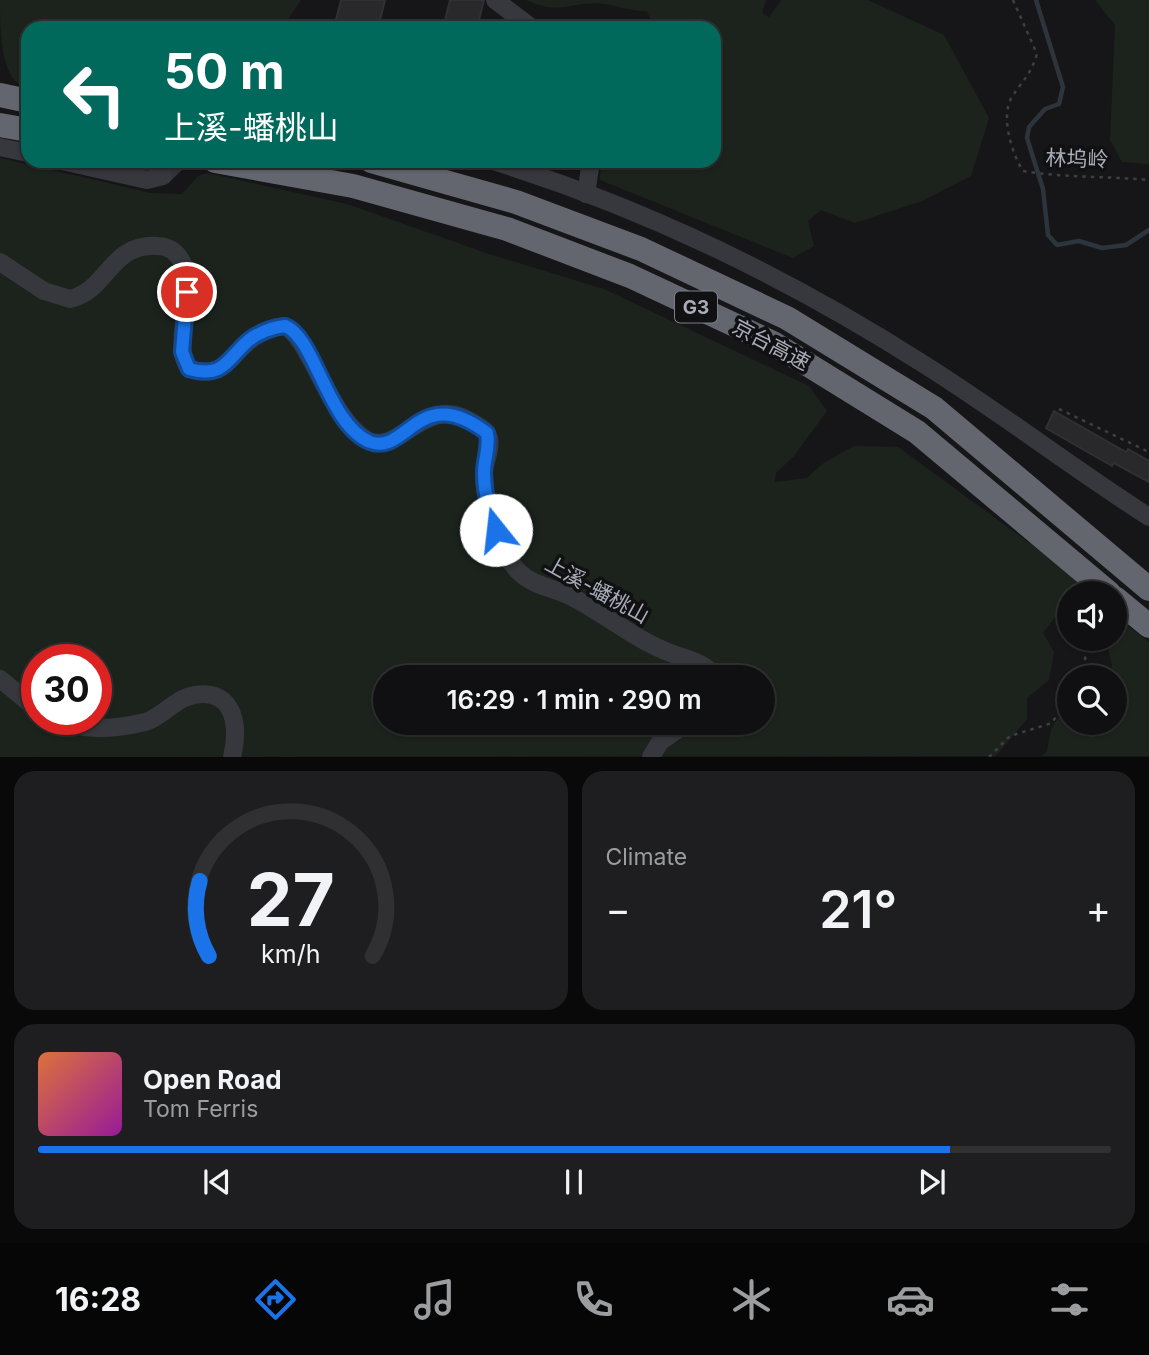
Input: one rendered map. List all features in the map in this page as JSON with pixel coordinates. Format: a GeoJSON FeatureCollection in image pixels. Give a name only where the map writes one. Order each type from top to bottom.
{"type":"FeatureCollection","features":[{"type":"Feature","properties":{"kind":"highway"},"geometry":{"type":"LineString","coordinates":[[0,95],[21,100]]}},
{"type":"Feature","properties":{"kind":"highway"},"geometry":{"type":"LineString","coordinates":[[0,125],[21,129]]}},
{"type":"Feature","properties":{"kind":"highway","name":"京台高速"},"geometry":{"type":"LineString","coordinates":[[254,168],[353,186],[507,229],[629,276],[773,343],[918,432],[1096,581]]}},
{"type":"Feature","properties":{"kind":"highway","name":"京台高速"},"geometry":{"type":"LineString","coordinates":[[396,168],[516,202],[641,249],[787,318],[934,408],[1149,589]]}},
{"type":"Feature","properties":{"kind":"highway"},"geometry":{"type":"LineString","coordinates":[[1127,608],[1149,626]]}},
{"type":"Feature","properties":{"kind":"street"},"geometry":{"type":"LineString","coordinates":[[495,0],[523,21]]}},
{"type":"Feature","properties":{"kind":"street"},"geometry":{"type":"LineString","coordinates":[[0,147],[21,152]]}},
{"type":"Feature","properties":{"kind":"street"},"geometry":{"type":"LineString","coordinates":[[93,168],[147,180],[163,176]]}},
{"type":"Feature","properties":{"kind":"street"},"geometry":{"type":"LineString","coordinates":[[513,168],[586,194],[704,243],[826,307],[925,365],[1074,469],[1149,517]]}},
{"type":"Feature","properties":{"kind":"street"},"geometry":{"type":"LineString","coordinates":[[586,194],[590,168]]}},
{"type":"Feature","properties":{"kind":"street","name":"上溪-蟠桃山"},"geometry":{"type":"LineString","coordinates":[[0,262],[44,291],[70,299],[89,290],[121,255],[134,247],[167,246],[177,254],[186,277],[187,308],[182,352],[189,369],[199,372],[220,370],[250,340],[285,326],[297,333],[328,396],[357,432],[368,441],[388,443],[417,422],[437,414],[459,414],[473,422],[487,433],[489,444],[484,470],[489,512],[502,548],[520,572],[549,589],[569,595],[629,634],[702,665]]}},
{"type":"Feature","properties":{"kind":"street"},"geometry":{"type":"LineString","coordinates":[[0,679],[21,696]]}},
{"type":"Feature","properties":{"kind":"street"},"geometry":{"type":"LineString","coordinates":[[112,727],[148,722],[186,698],[207,694],[222,698],[234,713],[236,740],[232,757]]}},
{"type":"Feature","properties":{"kind":"street"},"geometry":{"type":"LineString","coordinates":[[651,757],[660,742],[670,735]]}},
{"type":"Feature","properties":{"kind":"path","name":"林坞岭"},"geometry":{"type":"LineString","coordinates":[[1013,0],[1037,54],[1030,75],[1011,98],[1006,113],[1017,161],[1023,171],[1053,176],[1111,176],[1149,180]]}},
{"type":"Feature","properties":{"kind":"path"},"geometry":{"type":"LineString","coordinates":[[1059,409],[1149,453]]}},
{"type":"Feature","properties":{"kind":"path"},"geometry":{"type":"LineString","coordinates":[[989,757],[1010,736],[1037,725],[1052,723],[1057,715]]}},
{"type":"Feature","properties":{"kind":"shaded area"},"geometry":{"type":"Polygon","coordinates":[[[0,0],[301,0],[287,21],[21,21],[21,85],[12,76],[7,65],[1,38],[0,0]]]}},
{"type":"Feature","properties":{"kind":"shaded area"},"geometry":{"type":"Polygon","coordinates":[[[526,0],[766,0],[762,13],[769,17],[781,0],[868,0],[944,35],[989,118],[971,176],[922,201],[855,223],[821,210],[808,221],[814,246],[793,258],[600,180],[601,168],[721,168],[721,21],[651,21],[647,11],[603,4],[557,8],[526,0]]]}},
{"type":"Feature","properties":{"kind":"shaded area"},"geometry":{"type":"Polygon","coordinates":[[[1095,0],[1149,0],[1149,164],[1122,162],[1110,140],[1115,25],[1095,0]]]}},
{"type":"Feature","properties":{"kind":"shaded area"},"geometry":{"type":"Polygon","coordinates":[[[0,158],[21,163],[21,168],[43,168],[151,193],[182,194],[198,176],[207,173],[347,204],[492,255],[604,289],[809,386],[827,411],[794,456],[776,473],[775,482],[807,478],[822,464],[854,446],[898,447],[1076,577],[1076,581],[1057,581],[1057,615],[1043,633],[1054,652],[1049,680],[1027,698],[1027,719],[996,756],[0,757],[0,158]]]}},
{"type":"Feature","properties":{"kind":"shaded area"},"geometry":{"type":"Polygon","coordinates":[[[1127,625],[1149,642],[1149,756],[1042,756],[1047,751],[1051,729],[1057,720],[1057,735],[1127,735],[1127,665],[1112,665],[1108,651],[1127,651],[1127,625]]]}},
{"type":"Feature","properties":{"kind":"building"},"geometry":{"type":"Polygon","coordinates":[[[341,0],[385,0],[380,21],[336,21],[341,0]]]}},
{"type":"Feature","properties":{"kind":"building"},"geometry":{"type":"Polygon","coordinates":[[[450,0],[484,0],[479,21],[445,21],[450,0]]]}},
{"type":"Feature","properties":{"kind":"building"},"geometry":{"type":"Polygon","coordinates":[[[1054,411],[1126,452],[1128,449],[1149,461],[1149,482],[1114,463],[1112,466],[1046,428],[1054,411]]]}},
{"type":"Feature","properties":{"kind":"waterway"},"geometry":{"type":"LineString","coordinates":[[1036,0],[1063,87],[1059,104],[1045,109],[1029,127],[1027,138],[1043,189],[1048,235],[1057,245],[1079,241],[1102,248],[1126,245],[1149,230]]}},
{"type":"Feature","properties":{"kind":"tunnel"},"geometry":{"type":"LineString","coordinates":[[163,176],[171,168]]}},
{"type":"Feature","properties":{"kind":"route"},"geometry":{"type":"LineString","coordinates":[[187,292],[182,352],[189,369],[199,372],[220,370],[231,362],[250,340],[275,327],[285,326],[297,333],[328,396],[357,432],[368,441],[388,443],[417,422],[437,414],[459,414],[473,422],[487,433],[489,444],[484,470],[486,494],[496,530]]}}]}
